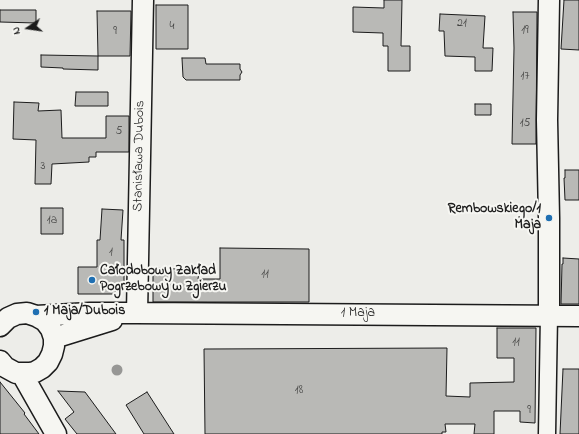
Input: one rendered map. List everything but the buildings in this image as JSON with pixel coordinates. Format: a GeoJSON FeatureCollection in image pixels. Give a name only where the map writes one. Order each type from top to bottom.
{"type":"FeatureCollection","features":[{"type":"Feature","properties":{"kind":"street","name":"Stanisława Dubois"},"geometry":{"type":"LineString","coordinates":[[137,313],[143,0]]}},
{"type":"Feature","properties":{"kind":"street"},"geometry":{"type":"LineString","coordinates":[[548,434],[549,218],[547,120],[549,0]]}},
{"type":"Feature","properties":{"kind":"street","name":"1 Maja"},"geometry":{"type":"LineString","coordinates":[[3,321],[22,313],[36,316],[90,313],[137,313],[579,316]]}},
{"type":"Feature","properties":{"kind":"street","name":"1 Maja"},"geometry":{"type":"LineString","coordinates":[[54,338],[137,313]]}},
{"type":"Feature","properties":{"kind":"street"},"geometry":{"type":"LineString","coordinates":[[0,361],[10,370],[29,373],[42,368],[48,362],[54,346],[54,338],[45,321],[36,316]]}},
{"type":"Feature","properties":{"kind":"street"},"geometry":{"type":"LineString","coordinates":[[29,373],[54,431]]}},
{"type":"Feature","properties":{"kind":"place","name":"Rembowskiego/1 Maja"},"geometry":{"type":"Point","coordinates":[549,218]}},
{"type":"Feature","properties":{"kind":"place","name":"Całodobowy Zakład Pogrzebowy w Zgierzu"},"geometry":{"type":"Point","coordinates":[92,280]}},
{"type":"Feature","properties":{"kind":"place","name":"1 Maja/Dubois"},"geometry":{"type":"Point","coordinates":[36,312]}}]}
